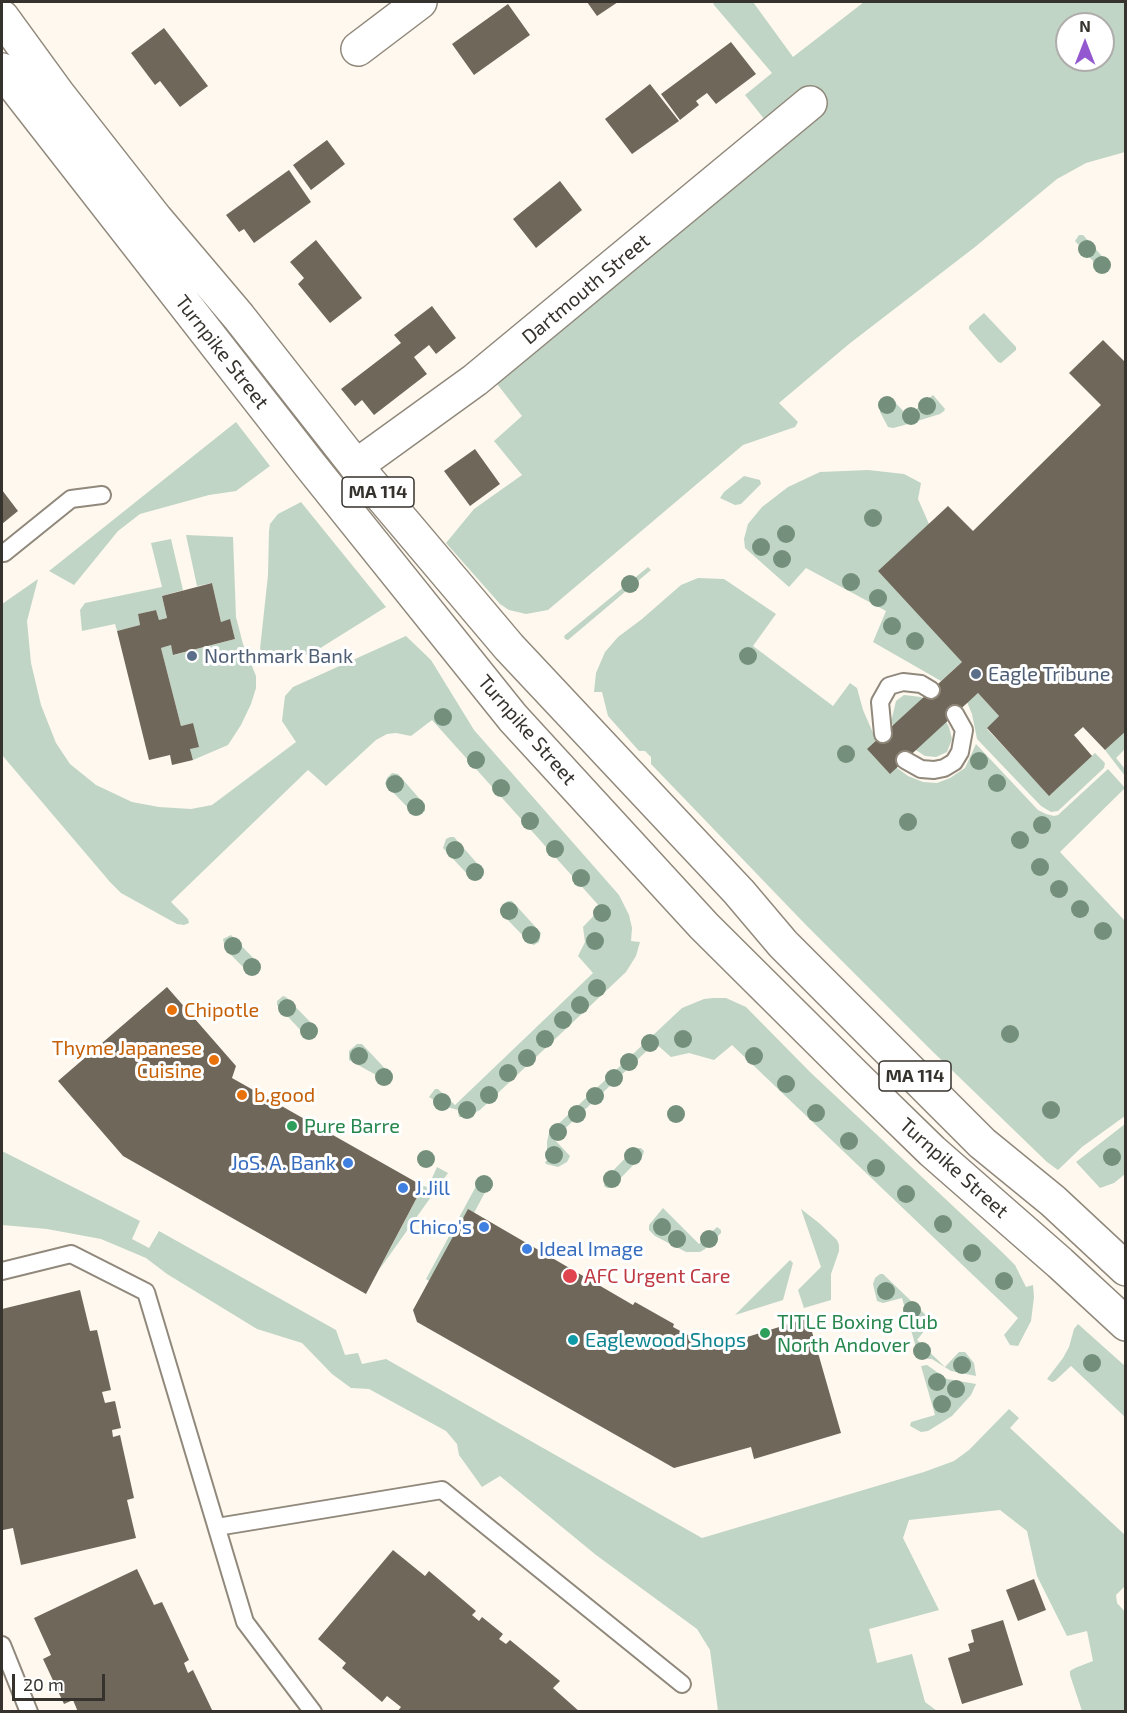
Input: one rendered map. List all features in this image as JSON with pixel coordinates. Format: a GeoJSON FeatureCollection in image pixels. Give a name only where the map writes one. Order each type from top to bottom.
{"type":"FeatureCollection","features":[{"type":"Feature","properties":{"kind":"main road"},"geometry":{"type":"LineString","coordinates":[[358,49],[420,2]]}},
{"type":"Feature","properties":{"kind":"main road","name":"Turnpike Street"},"geometry":{"type":"LineString","coordinates":[[2,17],[58,94],[156,219],[239,316],[356,466],[509,647],[739,892],[783,944],[982,1143],[1053,1201],[1125,1269]]}},
{"type":"Feature","properties":{"kind":"main road","name":"Turnpike Street"},"geometry":{"type":"LineString","coordinates":[[2,70],[310,465],[513,718],[704,926],[855,1076],[932,1151],[1060,1263],[1125,1324]]}},
{"type":"Feature","properties":{"kind":"main road","name":"Dartmouth Street"},"geometry":{"type":"LineString","coordinates":[[356,466],[475,380],[810,103]]}},
{"type":"Feature","properties":{"kind":"lane"},"geometry":{"type":"LineString","coordinates":[[4,554],[71,499],[102,495]]}},
{"type":"Feature","properties":{"kind":"lane"},"geometry":{"type":"LineString","coordinates":[[883,734],[880,702],[889,686],[903,682],[921,684],[931,690]]}},
{"type":"Feature","properties":{"kind":"lane"},"geometry":{"type":"LineString","coordinates":[[905,760],[921,769],[934,770],[945,768],[954,762],[960,752],[964,730],[955,714]]}},
{"type":"Feature","properties":{"kind":"lane"},"geometry":{"type":"LineString","coordinates":[[2,1271],[71,1254],[146,1292],[245,1622],[313,1712]]}},
{"type":"Feature","properties":{"kind":"lane"},"geometry":{"type":"LineString","coordinates":[[217,1527],[442,1490],[682,1684]]}},
{"type":"Feature","properties":{"kind":"lane"},"geometry":{"type":"LineString","coordinates":[[2,1645],[29,1712]]}},
{"type":"Feature","properties":{"kind":"green space"},"geometry":{"type":"Polygon","coordinates":[[[713,2],[753,2],[793,57],[864,2],[1125,2],[1125,152],[1086,163],[1057,179],[975,247],[849,344],[779,403],[798,422],[795,427],[743,445],[548,610],[526,614],[509,610],[500,604],[446,543],[474,509],[522,475],[494,441],[522,416],[494,380],[765,120],[745,95],[772,73],[713,2]]]}},
{"type":"Feature","properties":{"kind":"green space"},"geometry":{"type":"Polygon","coordinates":[[[1079,235],[1083,235],[1110,265],[1110,268],[1105,272],[1102,271],[1075,241],[1079,235]]]}},
{"type":"Feature","properties":{"kind":"green space"},"geometry":{"type":"Polygon","coordinates":[[[984,313],[1016,347],[1016,350],[1001,363],[969,329],[969,326],[984,313]]]}},
{"type":"Feature","properties":{"kind":"green space"},"geometry":{"type":"Polygon","coordinates":[[[933,395],[945,409],[940,414],[893,428],[888,427],[880,412],[881,402],[889,396],[908,416],[933,395]]]}},
{"type":"Feature","properties":{"kind":"green space"},"geometry":{"type":"Polygon","coordinates":[[[236,422],[270,466],[236,491],[209,495],[140,514],[118,531],[74,585],[49,571],[236,422]]]}},
{"type":"Feature","properties":{"kind":"green space"},"geometry":{"type":"Polygon","coordinates":[[[868,470],[904,474],[921,483],[918,499],[929,524],[962,662],[941,681],[873,642],[886,611],[806,568],[789,587],[745,548],[744,539],[748,524],[762,507],[788,487],[820,472],[868,470]]]}},
{"type":"Feature","properties":{"kind":"green space"},"geometry":{"type":"Polygon","coordinates":[[[744,476],[760,480],[761,484],[741,504],[735,505],[720,498],[724,492],[744,476]]]}},
{"type":"Feature","properties":{"kind":"green space"},"geometry":{"type":"Polygon","coordinates":[[[301,502],[386,607],[314,652],[285,661],[267,657],[260,649],[268,575],[269,531],[270,524],[278,514],[301,502]]]}},
{"type":"Feature","properties":{"kind":"green space"},"geometry":{"type":"Polygon","coordinates":[[[186,535],[233,537],[236,617],[243,644],[256,676],[256,688],[251,704],[228,745],[193,760],[190,749],[193,723],[181,726],[161,648],[171,645],[174,655],[235,639],[230,620],[221,622],[212,583],[197,586],[186,535]]]}},
{"type":"Feature","properties":{"kind":"green space"},"geometry":{"type":"Polygon","coordinates":[[[171,539],[183,590],[162,596],[167,618],[159,620],[156,610],[138,614],[140,625],[117,631],[115,624],[82,631],[80,610],[85,603],[162,587],[151,543],[171,539]]]}},
{"type":"Feature","properties":{"kind":"green space"},"geometry":{"type":"Polygon","coordinates":[[[648,567],[651,570],[568,640],[565,639],[564,636],[648,567]]]}},
{"type":"Feature","properties":{"kind":"green space"},"geometry":{"type":"Polygon","coordinates":[[[698,578],[724,579],[776,614],[753,646],[833,706],[850,683],[857,688],[863,710],[877,742],[889,762],[908,776],[923,782],[937,783],[950,778],[965,768],[976,744],[1038,810],[1046,814],[1058,815],[1108,769],[1125,788],[1060,852],[1125,921],[1125,1116],[1082,1147],[1058,1170],[929,1048],[806,925],[651,764],[651,757],[645,751],[639,751],[608,716],[602,692],[594,692],[596,673],[605,652],[618,637],[681,585],[698,578]]]}},
{"type":"Feature","properties":{"kind":"green space"},"geometry":{"type":"Polygon","coordinates":[[[38,579],[27,621],[31,663],[41,705],[56,743],[70,764],[96,785],[132,802],[159,807],[191,809],[212,805],[296,742],[282,721],[285,696],[293,687],[406,636],[431,660],[474,730],[619,895],[629,915],[632,928],[631,941],[640,942],[636,956],[626,972],[480,1110],[468,1116],[459,1117],[458,1110],[443,1106],[429,1097],[435,1089],[438,1089],[455,1105],[593,973],[578,956],[585,942],[583,927],[601,908],[432,720],[411,736],[387,734],[376,740],[326,786],[308,770],[171,902],[188,919],[189,923],[177,924],[121,893],[2,755],[2,604],[38,579]]]}},
{"type":"Feature","properties":{"kind":"green space"},"geometry":{"type":"Polygon","coordinates":[[[978,693],[999,716],[987,729],[1049,795],[1095,753],[1105,763],[1104,768],[1058,811],[1051,812],[1041,806],[977,739],[967,702],[978,693]]]}},
{"type":"Feature","properties":{"kind":"green space"},"geometry":{"type":"Polygon","coordinates":[[[904,695],[921,697],[942,714],[952,739],[947,752],[936,757],[925,756],[905,743],[891,722],[896,701],[904,695]]]}},
{"type":"Feature","properties":{"kind":"green space"},"geometry":{"type":"Polygon","coordinates":[[[1125,731],[1125,749],[1116,758],[1125,769],[1125,776],[1105,750],[1125,731]]]}},
{"type":"Feature","properties":{"kind":"green space"},"geometry":{"type":"Polygon","coordinates":[[[392,773],[398,774],[425,805],[425,811],[419,815],[414,814],[385,784],[392,773]]]}},
{"type":"Feature","properties":{"kind":"green space"},"geometry":{"type":"Polygon","coordinates":[[[454,837],[482,869],[483,872],[479,879],[474,880],[470,877],[443,848],[446,839],[454,837]]]}},
{"type":"Feature","properties":{"kind":"green space"},"geometry":{"type":"Polygon","coordinates":[[[512,901],[541,933],[539,942],[531,944],[500,912],[503,904],[512,901]]]}},
{"type":"Feature","properties":{"kind":"green space"},"geometry":{"type":"Polygon","coordinates":[[[231,935],[258,963],[257,972],[249,973],[225,949],[223,939],[231,935]]]}},
{"type":"Feature","properties":{"kind":"green space"},"geometry":{"type":"Polygon","coordinates":[[[283,996],[316,1028],[315,1036],[305,1035],[277,1005],[277,1001],[283,996]]]}},
{"type":"Feature","properties":{"kind":"green space"},"geometry":{"type":"Polygon","coordinates":[[[726,998],[746,1007],[810,1072],[1015,1265],[1026,1287],[1033,1285],[1031,1321],[1018,1346],[1010,1345],[1004,1335],[1018,1318],[732,1045],[714,1060],[689,1053],[671,1057],[655,1043],[554,1139],[570,1156],[567,1162],[558,1167],[546,1164],[545,1162],[550,1158],[547,1149],[549,1133],[554,1128],[682,1008],[704,999],[726,998]]]}},
{"type":"Feature","properties":{"kind":"green space"},"geometry":{"type":"Polygon","coordinates":[[[357,1044],[362,1044],[393,1077],[391,1081],[349,1060],[349,1051],[357,1044]]]}},
{"type":"Feature","properties":{"kind":"green space"},"geometry":{"type":"Polygon","coordinates":[[[1125,1124],[1125,1174],[1114,1183],[1100,1188],[1076,1162],[1125,1124]]]}},
{"type":"Feature","properties":{"kind":"green space"},"geometry":{"type":"Polygon","coordinates":[[[635,1148],[641,1148],[644,1151],[643,1155],[611,1188],[604,1186],[605,1179],[635,1148]]]}},
{"type":"Feature","properties":{"kind":"green space"},"geometry":{"type":"Polygon","coordinates":[[[2,1151],[140,1221],[132,1239],[149,1248],[159,1231],[336,1330],[345,1355],[358,1353],[362,1364],[386,1359],[702,1538],[954,1461],[969,1450],[1009,1409],[1019,1418],[1010,1428],[1125,1535],[1125,1586],[1116,1595],[1117,1603],[1125,1612],[1125,1711],[1082,1711],[1070,1671],[1093,1661],[1087,1631],[1067,1636],[1037,1576],[1027,1531],[1000,1510],[909,1520],[903,1538],[939,1610],[869,1629],[877,1663],[912,1654],[925,1702],[937,1711],[718,1711],[710,1650],[697,1629],[596,1555],[500,1476],[482,1487],[459,1455],[457,1444],[446,1431],[369,1389],[351,1388],[332,1374],[302,1343],[257,1329],[167,1274],[146,1258],[101,1239],[47,1229],[2,1225],[2,1151]]]}},
{"type":"Feature","properties":{"kind":"green space"},"geometry":{"type":"Polygon","coordinates":[[[437,1167],[448,1173],[379,1270],[423,1186],[428,1187],[437,1167]]]}},
{"type":"Feature","properties":{"kind":"green space"},"geometry":{"type":"Polygon","coordinates":[[[483,1179],[491,1181],[474,1213],[429,1281],[426,1279],[475,1188],[483,1179]]]}},
{"type":"Feature","properties":{"kind":"green space"},"geometry":{"type":"Polygon","coordinates":[[[663,1208],[699,1244],[717,1227],[721,1233],[700,1252],[686,1252],[655,1236],[649,1230],[649,1225],[663,1208]]]}},
{"type":"Feature","properties":{"kind":"green space"},"geometry":{"type":"Polygon","coordinates":[[[801,1209],[837,1240],[839,1245],[831,1274],[831,1300],[804,1308],[798,1290],[821,1267],[801,1209]]]}},
{"type":"Feature","properties":{"kind":"green space"},"geometry":{"type":"Polygon","coordinates":[[[790,1260],[793,1263],[783,1300],[735,1315],[790,1260]]]}},
{"type":"Feature","properties":{"kind":"green space"},"geometry":{"type":"Polygon","coordinates":[[[883,1274],[932,1321],[917,1340],[945,1367],[959,1352],[965,1352],[974,1363],[976,1376],[951,1371],[932,1359],[919,1358],[902,1298],[883,1303],[877,1301],[873,1284],[875,1278],[883,1274]]]}},
{"type":"Feature","properties":{"kind":"green space"},"geometry":{"type":"Polygon","coordinates":[[[1078,1324],[1125,1366],[1125,1417],[1071,1366],[1055,1381],[1047,1379],[1063,1358],[1078,1324]]]}},
{"type":"Feature","properties":{"kind":"green space"},"geometry":{"type":"Polygon","coordinates":[[[927,1365],[947,1379],[976,1384],[971,1395],[952,1416],[928,1431],[921,1432],[910,1426],[911,1422],[935,1415],[921,1366],[927,1365]]]}},
{"type":"Feature","properties":{"kind":"building"},"geometry":{"type":"Polygon","coordinates":[[[587,2],[618,2],[597,16],[587,2]]]}},
{"type":"Feature","properties":{"kind":"building"},"geometry":{"type":"Polygon","coordinates":[[[508,4],[530,35],[474,75],[452,44],[508,4]]]}},
{"type":"Feature","properties":{"kind":"building"},"geometry":{"type":"Polygon","coordinates":[[[164,28],[208,86],[180,107],[160,81],[155,85],[131,53],[164,28]]]}},
{"type":"Feature","properties":{"kind":"building"},"geometry":{"type":"Polygon","coordinates":[[[731,42],[756,74],[716,104],[707,93],[696,101],[699,105],[680,120],[661,94],[731,42]]]}},
{"type":"Feature","properties":{"kind":"building"},"geometry":{"type":"Polygon","coordinates":[[[650,84],[679,121],[632,154],[605,119],[650,84]]]}},
{"type":"Feature","properties":{"kind":"building"},"geometry":{"type":"Polygon","coordinates":[[[327,140],[345,164],[311,190],[293,165],[327,140]]]}},
{"type":"Feature","properties":{"kind":"building"},"geometry":{"type":"Polygon","coordinates":[[[289,170],[311,202],[254,243],[244,229],[239,232],[226,215],[289,170]]]}},
{"type":"Feature","properties":{"kind":"building"},"geometry":{"type":"Polygon","coordinates":[[[560,181],[582,210],[536,248],[513,219],[560,181]]]}},
{"type":"Feature","properties":{"kind":"building"},"geometry":{"type":"Polygon","coordinates":[[[316,240],[362,298],[330,323],[298,284],[304,278],[290,262],[316,240]]]}},
{"type":"Feature","properties":{"kind":"building"},"geometry":{"type":"Polygon","coordinates":[[[432,306],[456,338],[436,354],[429,345],[414,357],[427,374],[374,415],[362,400],[355,406],[341,389],[401,343],[394,335],[432,306]]]}},
{"type":"Feature","properties":{"kind":"building"},"geometry":{"type":"Polygon","coordinates":[[[1103,340],[1126,363],[1126,731],[1105,750],[1083,727],[1074,735],[1092,756],[1049,796],[987,728],[999,716],[978,693],[890,774],[867,749],[962,662],[878,571],[948,506],[973,531],[1101,405],[1069,373],[1103,340]]]}},
{"type":"Feature","properties":{"kind":"building"},"geometry":{"type":"Polygon","coordinates":[[[475,449],[500,484],[470,506],[444,471],[475,449]]]}},
{"type":"Feature","properties":{"kind":"building"},"geometry":{"type":"Polygon","coordinates":[[[2,490],[18,511],[2,524],[2,490]]]}},
{"type":"Feature","properties":{"kind":"building"},"geometry":{"type":"Polygon","coordinates":[[[212,583],[221,622],[230,619],[235,639],[173,655],[171,645],[161,648],[181,726],[193,723],[199,747],[190,749],[193,760],[172,765],[170,755],[149,760],[117,631],[140,625],[138,614],[156,610],[159,620],[167,618],[162,596],[212,583]]]}},
{"type":"Feature","properties":{"kind":"building"},"geometry":{"type":"Polygon","coordinates":[[[167,987],[236,1066],[232,1078],[423,1186],[366,1294],[123,1156],[58,1081],[167,987]]]}},
{"type":"Feature","properties":{"kind":"building","name":"Eaglewood Shops"},"geometry":{"type":"Polygon","coordinates":[[[468,1209],[633,1305],[635,1302],[674,1324],[673,1327],[712,1348],[808,1318],[841,1433],[754,1459],[751,1447],[674,1468],[417,1322],[413,1310],[468,1209]]]}},
{"type":"Feature","properties":{"kind":"building"},"geometry":{"type":"Polygon","coordinates":[[[80,1290],[90,1331],[97,1330],[111,1390],[102,1392],[105,1403],[115,1401],[121,1428],[112,1430],[113,1437],[120,1435],[134,1498],[127,1500],[136,1538],[21,1565],[13,1528],[3,1530],[2,1522],[2,1309],[80,1290]]]}},
{"type":"Feature","properties":{"kind":"building"},"geometry":{"type":"Polygon","coordinates":[[[393,1550],[425,1576],[429,1571],[476,1611],[472,1615],[479,1621],[482,1617],[503,1634],[499,1639],[506,1644],[510,1640],[560,1681],[553,1688],[580,1712],[397,1712],[401,1707],[387,1696],[382,1702],[342,1668],[346,1663],[318,1639],[393,1550]]]}},
{"type":"Feature","properties":{"kind":"building"},"geometry":{"type":"Polygon","coordinates":[[[137,1569],[154,1605],[162,1602],[189,1660],[184,1663],[188,1673],[193,1670],[213,1712],[78,1712],[73,1700],[64,1704],[43,1659],[51,1655],[34,1618],[137,1569]]]}},
{"type":"Feature","properties":{"kind":"building"},"geometry":{"type":"Polygon","coordinates":[[[1034,1579],[1046,1610],[1018,1621],[1006,1590],[1034,1579]]]}},
{"type":"Feature","properties":{"kind":"building"},"geometry":{"type":"Polygon","coordinates":[[[1003,1620],[1023,1685],[962,1704],[948,1658],[970,1651],[968,1644],[974,1642],[971,1630],[1003,1620]]]}},
{"type":"Feature","properties":{"kind":"place","name":"Northmark Bank"},"geometry":{"type":"Point","coordinates":[192,656]}},
{"type":"Feature","properties":{"kind":"place","name":"Eagle Tribune"},"geometry":{"type":"Point","coordinates":[976,674]}},
{"type":"Feature","properties":{"kind":"place","name":"Chipotle"},"geometry":{"type":"Point","coordinates":[172,1010]}},
{"type":"Feature","properties":{"kind":"place","name":"Thyme Japanese Cuisine"},"geometry":{"type":"Point","coordinates":[214,1060]}},
{"type":"Feature","properties":{"kind":"place","name":"b.good"},"geometry":{"type":"Point","coordinates":[242,1095]}},
{"type":"Feature","properties":{"kind":"place","name":"Pure Barre"},"geometry":{"type":"Point","coordinates":[292,1126]}},
{"type":"Feature","properties":{"kind":"place","name":"JoS. A. Bank"},"geometry":{"type":"Point","coordinates":[348,1163]}},
{"type":"Feature","properties":{"kind":"place","name":"J.Jill"},"geometry":{"type":"Point","coordinates":[403,1188]}},
{"type":"Feature","properties":{"kind":"place","name":"Chico's"},"geometry":{"type":"Point","coordinates":[484,1227]}},
{"type":"Feature","properties":{"kind":"place","name":"Ideal Image"},"geometry":{"type":"Point","coordinates":[527,1249]}},
{"type":"Feature","properties":{"kind":"place","name":"AFC Urgent Care"},"geometry":{"type":"Point","coordinates":[570,1276]}},
{"type":"Feature","properties":{"kind":"place","name":"TITLE Boxing Club North Andover"},"geometry":{"type":"Point","coordinates":[765,1333]}},
{"type":"Feature","properties":{"kind":"place","name":"Eaglewood Shops"},"geometry":{"type":"Point","coordinates":[573,1340]}}]}
